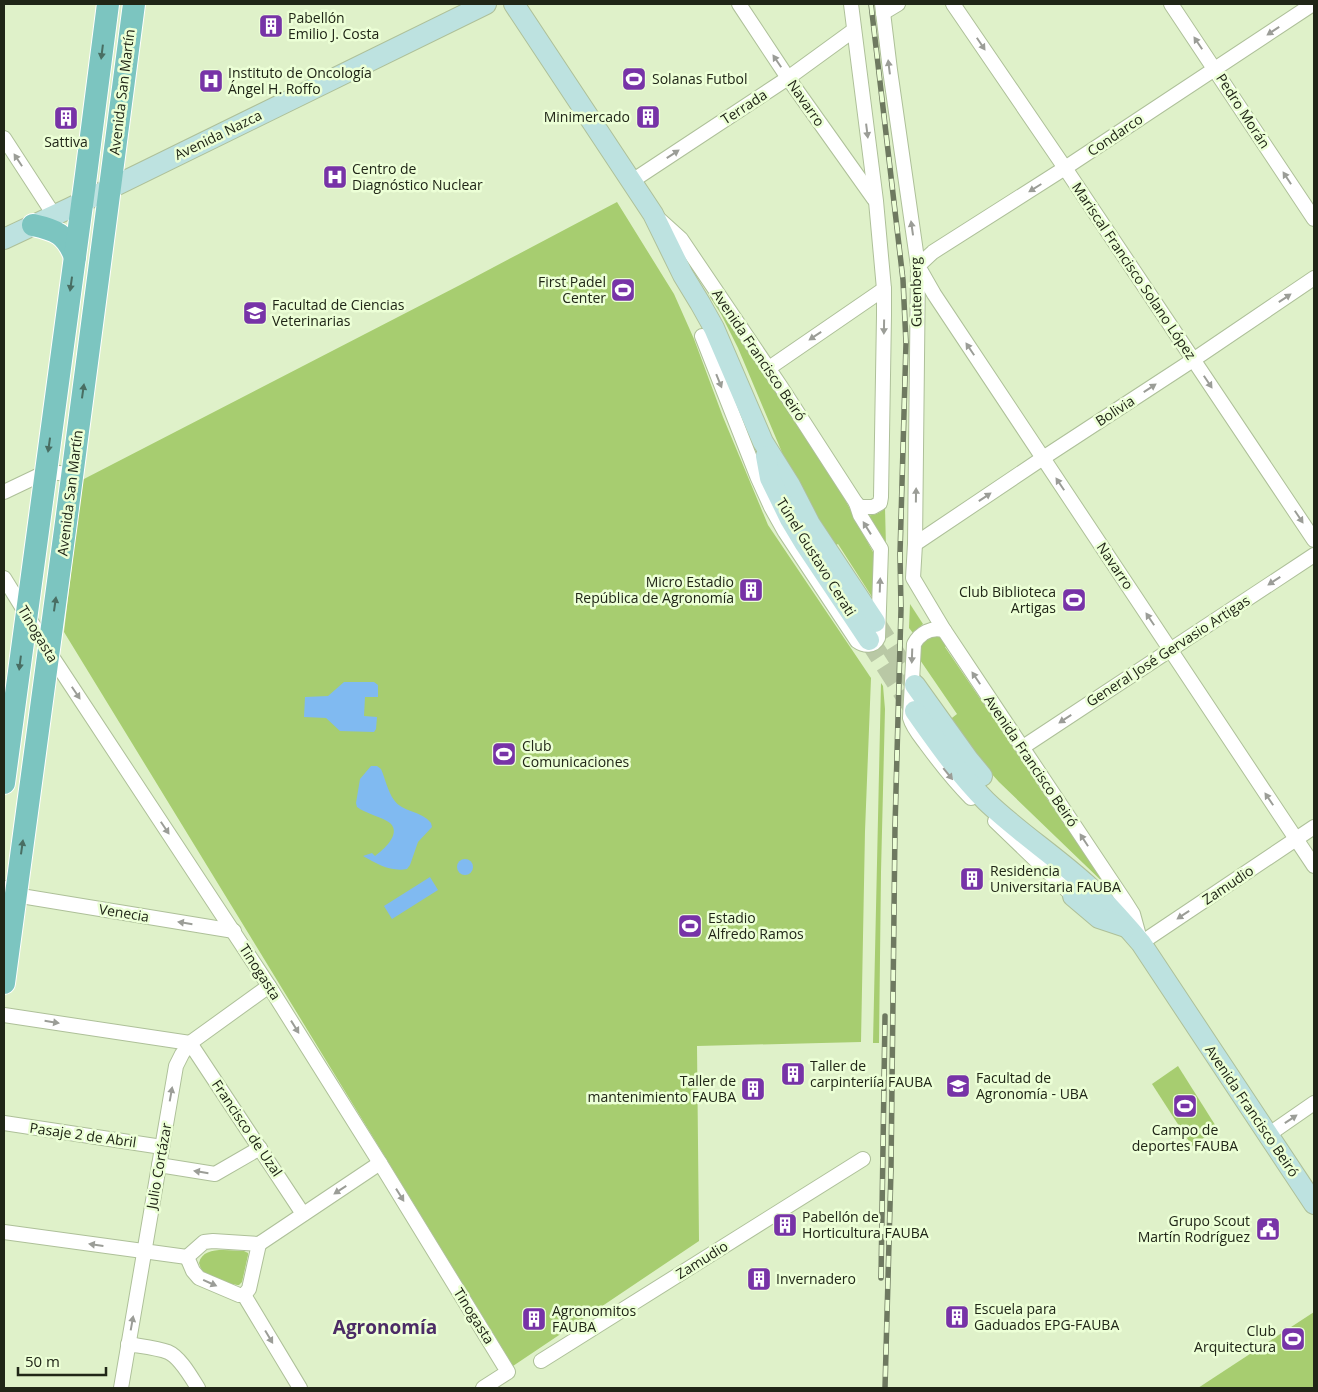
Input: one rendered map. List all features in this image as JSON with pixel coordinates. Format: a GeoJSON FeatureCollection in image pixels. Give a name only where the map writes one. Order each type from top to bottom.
{"type":"FeatureCollection","features":[{"type":"Feature","properties":{"kind":"main road","name":"Avenida San Martín"},"geometry":{"type":"LineString","coordinates":[[4,783],[7,743],[46,472],[108,4]]}},
{"type":"Feature","properties":{"kind":"main road","name":"Avenida San Martín"},"geometry":{"type":"LineString","coordinates":[[4,983],[9,891],[49,652],[134,4]]}},
{"type":"Feature","properties":{"kind":"main road","name":"Avenida Nazca"},"geometry":{"type":"LineString","coordinates":[[4,239],[486,4]]}},
{"type":"Feature","properties":{"kind":"main road","name":"Avenida Francisco Beiró"},"geometry":{"type":"LineString","coordinates":[[514,4],[653,214],[683,275]]}},
{"type":"Feature","properties":{"kind":"main road"},"geometry":{"type":"LineString","coordinates":[[33,225],[59,233],[67,240],[75,257]]}},
{"type":"Feature","properties":{"kind":"main road"},"geometry":{"type":"LineString","coordinates":[[683,275],[702,336]]}},
{"type":"Feature","properties":{"kind":"main road","name":"Túnel Gustavo Cerati"},"geometry":{"type":"LineString","coordinates":[[683,275],[714,328],[763,442],[770,478],[784,508],[805,544],[872,631]]}},
{"type":"Feature","properties":{"kind":"main road"},"geometry":{"type":"LineString","coordinates":[[916,685],[968,759],[992,787],[1030,839]]}},
{"type":"Feature","properties":{"kind":"main road"},"geometry":{"type":"LineString","coordinates":[[915,711],[950,759],[986,801],[1085,883],[1128,928]]}},
{"type":"Feature","properties":{"kind":"main road"},"geometry":{"type":"LineString","coordinates":[[1073,896],[1098,918],[1128,928]]}},
{"type":"Feature","properties":{"kind":"main road","name":"Avenida Francisco Beiró"},"geometry":{"type":"LineString","coordinates":[[1128,928],[1141,943],[1314,1204]]}},
{"type":"Feature","properties":{"kind":"street","name":"Navarro"},"geometry":{"type":"LineString","coordinates":[[739,4],[788,78],[876,201]]}},
{"type":"Feature","properties":{"kind":"street"},"geometry":{"type":"LineString","coordinates":[[851,4],[876,201],[884,289],[882,497],[880,503],[869,508],[860,507],[856,503]]}},
{"type":"Feature","properties":{"kind":"street"},"geometry":{"type":"LineString","coordinates":[[883,9],[898,4]]}},
{"type":"Feature","properties":{"kind":"street","name":"Mariscal Francisco Solano López"},"geometry":{"type":"LineString","coordinates":[[953,4],[1314,540]]}},
{"type":"Feature","properties":{"kind":"street","name":"Pedro Morán"},"geometry":{"type":"LineString","coordinates":[[1171,4],[1314,219]]}},
{"type":"Feature","properties":{"kind":"street","name":"Condarco"},"geometry":{"type":"LineString","coordinates":[[918,266],[934,252],[1313,4]]}},
{"type":"Feature","properties":{"kind":"street","name":"Gutenberg"},"geometry":{"type":"LineString","coordinates":[[883,9],[918,266],[913,578],[915,582]]}},
{"type":"Feature","properties":{"kind":"street","name":"Terrada"},"geometry":{"type":"LineString","coordinates":[[632,181],[788,78],[854,30]]}},
{"type":"Feature","properties":{"kind":"street"},"geometry":{"type":"LineString","coordinates":[[4,138],[54,215]]}},
{"type":"Feature","properties":{"kind":"street","name":"Avenida Francisco Beiró"},"geometry":{"type":"LineString","coordinates":[[653,214],[681,239],[856,503],[860,515],[881,550],[878,638],[872,645],[862,645],[856,641],[778,522],[760,484],[702,336]]}},
{"type":"Feature","properties":{"kind":"street","name":"Navarro"},"geometry":{"type":"LineString","coordinates":[[918,266],[934,294],[1314,866]]}},
{"type":"Feature","properties":{"kind":"street","name":"Bolivia"},"geometry":{"type":"LineString","coordinates":[[915,544],[1194,360],[1314,278]]}},
{"type":"Feature","properties":{"kind":"street"},"geometry":{"type":"LineString","coordinates":[[768,368],[884,289]]}},
{"type":"Feature","properties":{"kind":"street"},"geometry":{"type":"LineString","coordinates":[[4,492],[46,472],[72,474]]}},
{"type":"Feature","properties":{"kind":"street","name":"General José Gervasio Artigas"},"geometry":{"type":"LineString","coordinates":[[1022,747],[1314,554]]}},
{"type":"Feature","properties":{"kind":"street","name":"Tinogasta"},"geometry":{"type":"LineString","coordinates":[[4,578],[49,652],[269,986],[508,1372],[483,1388]]}},
{"type":"Feature","properties":{"kind":"street","name":"Avenida Francisco Beiró"},"geometry":{"type":"LineString","coordinates":[[915,582],[944,630],[1126,903],[1132,914],[1141,943]]}},
{"type":"Feature","properties":{"kind":"street"},"geometry":{"type":"LineString","coordinates":[[944,630],[930,630],[918,637],[913,646],[910,718],[913,726],[955,783],[1073,896]]}},
{"type":"Feature","properties":{"kind":"street","name":"Zamudio"},"geometry":{"type":"LineString","coordinates":[[1141,943],[1314,827]]}},
{"type":"Feature","properties":{"kind":"street","name":"Venecia"},"geometry":{"type":"LineString","coordinates":[[9,891],[234,931]]}},
{"type":"Feature","properties":{"kind":"street","name":"Julio Cortázar"},"geometry":{"type":"LineString","coordinates":[[121,1388],[176,1066],[190,1043],[269,986]]}},
{"type":"Feature","properties":{"kind":"street"},"geometry":{"type":"LineString","coordinates":[[4,1015],[190,1043]]}},
{"type":"Feature","properties":{"kind":"street","name":"Francisco de Uzal"},"geometry":{"type":"LineString","coordinates":[[190,1043],[303,1214]]}},
{"type":"Feature","properties":{"kind":"street"},"geometry":{"type":"LineString","coordinates":[[1268,1134],[1314,1103]]}},
{"type":"Feature","properties":{"kind":"street","name":"Pasaje 2 de Abril"},"geometry":{"type":"LineString","coordinates":[[4,1123],[162,1147]]}},
{"type":"Feature","properties":{"kind":"street"},"geometry":{"type":"LineString","coordinates":[[159,1165],[216,1174],[260,1148]]}},
{"type":"Feature","properties":{"kind":"street","name":"Zamudio"},"geometry":{"type":"LineString","coordinates":[[541,1361],[863,1159]]}},
{"type":"Feature","properties":{"kind":"street"},"geometry":{"type":"LineString","coordinates":[[4,1232],[187,1257],[204,1242],[259,1244],[380,1163]]}},
{"type":"Feature","properties":{"kind":"street"},"geometry":{"type":"LineString","coordinates":[[244,1295],[249,1289],[259,1244]]}},
{"type":"Feature","properties":{"kind":"street"},"geometry":{"type":"LineString","coordinates":[[187,1257],[198,1278],[238,1295],[244,1295]]}},
{"type":"Feature","properties":{"kind":"street"},"geometry":{"type":"LineString","coordinates":[[244,1295],[300,1388]]}},
{"type":"Feature","properties":{"kind":"street"},"geometry":{"type":"LineString","coordinates":[[128,1344],[168,1352],[187,1370],[198,1388]]}},
{"type":"Feature","properties":{"kind":"green space","name":"Club Comunicaciones"},"geometry":{"type":"Polygon","coordinates":[[[617,202],[674,294],[694,339],[723,417],[768,525],[871,678],[865,831],[861,1042],[697,1046],[699,1241],[513,1366],[64,632],[82,480],[617,202]]]}},
{"type":"Feature","properties":{"kind":"green space"},"geometry":{"type":"Polygon","coordinates":[[[713,294],[822,456],[874,554],[874,600],[838,544],[833,547],[792,476],[738,348],[710,297],[713,294]]]}},
{"type":"Feature","properties":{"kind":"green space"},"geometry":{"type":"Polygon","coordinates":[[[885,507],[886,548],[865,515],[876,514],[885,507]]]}},
{"type":"Feature","properties":{"kind":"green space"},"geometry":{"type":"Polygon","coordinates":[[[910,604],[923,624],[913,633],[909,628],[910,604]]]}},
{"type":"Feature","properties":{"kind":"green space"},"geometry":{"type":"Polygon","coordinates":[[[941,636],[949,644],[945,647],[996,722],[1000,720],[1039,778],[1035,781],[1069,831],[1073,828],[1111,890],[999,782],[971,751],[948,721],[957,714],[918,657],[920,646],[927,637],[941,636]]]}},
{"type":"Feature","properties":{"kind":"green space"},"geometry":{"type":"Polygon","coordinates":[[[881,683],[883,686],[885,709],[879,1043],[873,1043],[881,683]]]}},
{"type":"Feature","properties":{"kind":"green space","name":"Campo de deportes FAUBA"},"geometry":{"type":"Polygon","coordinates":[[[1178,1066],[1217,1128],[1192,1146],[1152,1084],[1178,1066]]]}},
{"type":"Feature","properties":{"kind":"green space"},"geometry":{"type":"Polygon","coordinates":[[[211,1251],[244,1251],[248,1255],[242,1282],[239,1285],[225,1282],[201,1269],[199,1263],[202,1257],[211,1251]]]}},
{"type":"Feature","properties":{"kind":"green space","name":"Club Arquitectura"},"geometry":{"type":"Polygon","coordinates":[[[1314,1312],[1314,1388],[1198,1388],[1314,1312]]]}},
{"type":"Feature","properties":{"kind":"water"},"geometry":{"type":"Polygon","coordinates":[[[344,682],[374,682],[378,685],[378,697],[365,697],[364,716],[377,717],[374,732],[340,731],[326,718],[304,717],[305,697],[328,696],[344,682]]]}},
{"type":"Feature","properties":{"kind":"water"},"geometry":{"type":"Polygon","coordinates":[[[371,766],[377,766],[381,769],[390,793],[398,804],[423,816],[431,823],[432,827],[418,842],[407,869],[390,868],[363,856],[372,853],[375,856],[390,841],[394,832],[390,823],[357,807],[360,779],[371,766]]]}},
{"type":"Feature","properties":{"kind":"water"},"geometry":{"type":"Polygon","coordinates":[[[465,859],[471,861],[473,867],[471,873],[465,875],[459,873],[457,867],[459,861],[465,859]]]}},
{"type":"Feature","properties":{"kind":"water"},"geometry":{"type":"Polygon","coordinates":[[[430,877],[438,890],[392,919],[384,906],[430,877]]]}},
{"type":"Feature","properties":{"kind":"tunnel"},"geometry":{"type":"LineString","coordinates":[[875,622],[915,685]]}},
{"type":"Feature","properties":{"kind":"tunnel"},"geometry":{"type":"LineString","coordinates":[[869,640],[915,711]]}},
{"type":"Feature","properties":{"kind":"railway"},"geometry":{"type":"LineString","coordinates":[[871,4],[903,280],[906,343],[900,554],[901,609],[895,827],[891,1170],[885,1388]]}},
{"type":"Feature","properties":{"kind":"railway"},"geometry":{"type":"LineString","coordinates":[[881,1278],[885,1016]]}},
{"type":"Feature","properties":{"kind":"place","name":"Pabellón Emilio J. Costa"},"geometry":{"type":"Point","coordinates":[271,26]}},
{"type":"Feature","properties":{"kind":"place","name":"Solanas Futbol"},"geometry":{"type":"Point","coordinates":[634,79]}},
{"type":"Feature","properties":{"kind":"place","name":"Instituto de Oncología Ángel H. Roffo"},"geometry":{"type":"Point","coordinates":[211,81]}},
{"type":"Feature","properties":{"kind":"place","name":"Minimercado"},"geometry":{"type":"Point","coordinates":[648,117]}},
{"type":"Feature","properties":{"kind":"place","name":"Sattiva"},"geometry":{"type":"Point","coordinates":[66,118]}},
{"type":"Feature","properties":{"kind":"place","name":"Centro de Diagnóstico Nuclear"},"geometry":{"type":"Point","coordinates":[335,177]}},
{"type":"Feature","properties":{"kind":"place","name":"First Padel Center"},"geometry":{"type":"Point","coordinates":[623,290]}},
{"type":"Feature","properties":{"kind":"place","name":"Facultad de Ciencias Veterinarias"},"geometry":{"type":"Point","coordinates":[255,313]}},
{"type":"Feature","properties":{"kind":"place","name":"Micro Estadio República de Agronomía"},"geometry":{"type":"Point","coordinates":[751,590]}},
{"type":"Feature","properties":{"kind":"place","name":"Club Biblioteca Artigas"},"geometry":{"type":"Point","coordinates":[1074,600]}},
{"type":"Feature","properties":{"kind":"place","name":"Club Comunicaciones"},"geometry":{"type":"Point","coordinates":[504,754]}},
{"type":"Feature","properties":{"kind":"place","name":"Residencia Universitaria FAUBA"},"geometry":{"type":"Point","coordinates":[972,879]}},
{"type":"Feature","properties":{"kind":"place","name":"Estadio Alfredo Ramos"},"geometry":{"type":"Point","coordinates":[690,926]}},
{"type":"Feature","properties":{"kind":"place","name":"Taller de carpinteriía FAUBA"},"geometry":{"type":"Point","coordinates":[793,1074]}},
{"type":"Feature","properties":{"kind":"place","name":"Facultad de Agronomía - UBA"},"geometry":{"type":"Point","coordinates":[958,1086]}},
{"type":"Feature","properties":{"kind":"place","name":"Taller de mantenimiento FAUBA"},"geometry":{"type":"Point","coordinates":[753,1089]}},
{"type":"Feature","properties":{"kind":"place","name":"Campo de deportes FAUBA"},"geometry":{"type":"Point","coordinates":[1185,1106]}},
{"type":"Feature","properties":{"kind":"place","name":"Pabellón de Horticultura FAUBA"},"geometry":{"type":"Point","coordinates":[785,1225]}},
{"type":"Feature","properties":{"kind":"place","name":"Grupo Scout Martín Rodríguez"},"geometry":{"type":"Point","coordinates":[1268,1229]}},
{"type":"Feature","properties":{"kind":"place","name":"Invernadero"},"geometry":{"type":"Point","coordinates":[759,1279]}},
{"type":"Feature","properties":{"kind":"place","name":"Escuela para Gaduados EPG-FAUBA"},"geometry":{"type":"Point","coordinates":[957,1317]}},
{"type":"Feature","properties":{"kind":"place","name":"Agronomitos FAUBA"},"geometry":{"type":"Point","coordinates":[534,1319]}},
{"type":"Feature","properties":{"kind":"place","name":"Club Arquitectura"},"geometry":{"type":"Point","coordinates":[1293,1339]}},
{"type":"Feature","properties":{"kind":"district","name":"Agronomía"},"geometry":{"type":"Point","coordinates":[385,1327]}}]}
